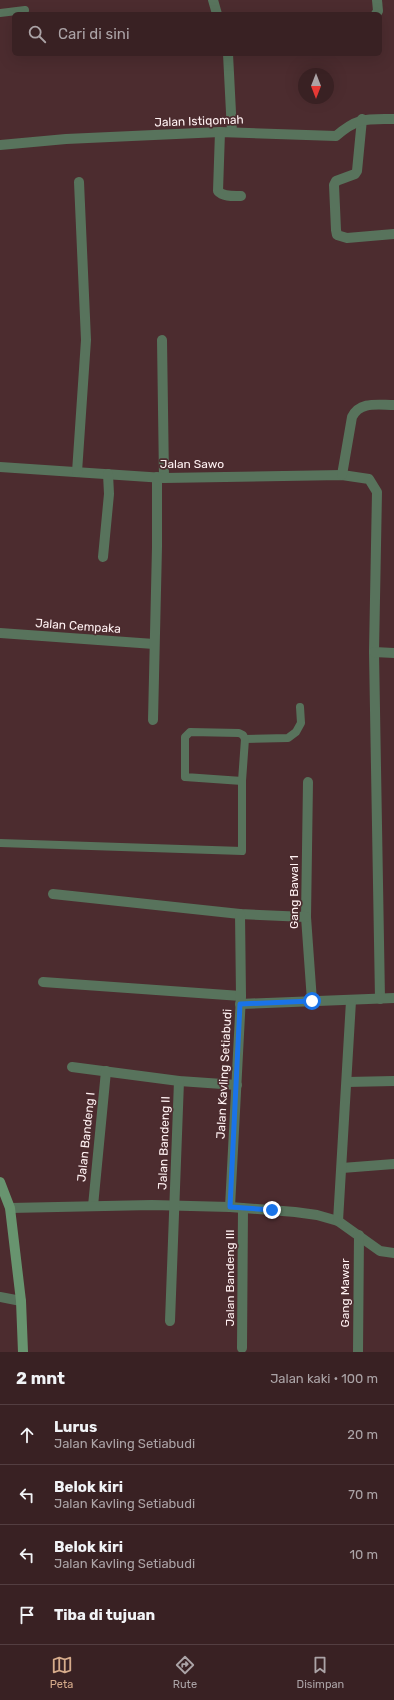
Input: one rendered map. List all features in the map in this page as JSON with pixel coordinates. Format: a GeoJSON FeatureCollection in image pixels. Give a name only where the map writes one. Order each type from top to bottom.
{"type":"FeatureCollection","features":[{"type":"Feature","properties":{"kind":"street"},"geometry":{"type":"LineString","coordinates":[[213,0],[216,12]]}},
{"type":"Feature","properties":{"kind":"street"},"geometry":{"type":"LineString","coordinates":[[377,0],[378,12]]}},
{"type":"Feature","properties":{"kind":"street"},"geometry":{"type":"LineString","coordinates":[[228,56],[232,132]]}},
{"type":"Feature","properties":{"kind":"street"},"geometry":{"type":"LineString","coordinates":[[362,119],[357,171],[355,174],[336,181],[334,184],[337,235],[347,238],[394,234]]}},
{"type":"Feature","properties":{"kind":"street","name":"Jalan Istiqomah"},"geometry":{"type":"LineString","coordinates":[[0,145],[66,139],[220,132],[336,136],[346,127],[362,119],[394,119]]}},
{"type":"Feature","properties":{"kind":"street"},"geometry":{"type":"LineString","coordinates":[[220,132],[218,191],[220,194],[224,195],[241,196]]}},
{"type":"Feature","properties":{"kind":"street"},"geometry":{"type":"LineString","coordinates":[[77,472],[86,340],[79,182]]}},
{"type":"Feature","properties":{"kind":"street"},"geometry":{"type":"LineString","coordinates":[[153,720],[160,478],[162,340]]}},
{"type":"Feature","properties":{"kind":"street"},"geometry":{"type":"LineString","coordinates":[[342,475],[354,411],[358,407],[394,405]]}},
{"type":"Feature","properties":{"kind":"street","name":"Jalan Sawo"},"geometry":{"type":"LineString","coordinates":[[0,467],[160,478],[342,475],[369,479],[377,492],[374,652]]}},
{"type":"Feature","properties":{"kind":"street"},"geometry":{"type":"LineString","coordinates":[[103,557],[109,494],[108,474]]}},
{"type":"Feature","properties":{"kind":"street","name":"Jalan Cempaka"},"geometry":{"type":"LineString","coordinates":[[0,633],[154,644]]}},
{"type":"Feature","properties":{"kind":"street"},"geometry":{"type":"LineString","coordinates":[[380,999],[374,652],[394,652]]}},
{"type":"Feature","properties":{"kind":"street","name":"Gang Bawal 1"},"geometry":{"type":"LineString","coordinates":[[308,782],[306,917],[312,1001]]}},
{"type":"Feature","properties":{"kind":"street"},"geometry":{"type":"LineString","coordinates":[[53,894],[240,914],[306,917]]}},
{"type":"Feature","properties":{"kind":"street"},"geometry":{"type":"LineString","coordinates":[[43,982],[240,1000],[240,914]]}},
{"type":"Feature","properties":{"kind":"street","name":"Jalan Kavling Setiabudi"},"geometry":{"type":"LineString","coordinates":[[230,1207],[240,1000],[351,1001],[394,998]]}},
{"type":"Feature","properties":{"kind":"street"},"geometry":{"type":"LineString","coordinates":[[338,1221],[351,1001]]}},
{"type":"Feature","properties":{"kind":"street"},"geometry":{"type":"LineString","coordinates":[[72,1067],[179,1081],[237,1085]]}},
{"type":"Feature","properties":{"kind":"street","name":"Jalan Bandeng I"},"geometry":{"type":"LineString","coordinates":[[93,1206],[106,1071]]}},
{"type":"Feature","properties":{"kind":"street","name":"Jalan Bandeng II"},"geometry":{"type":"LineString","coordinates":[[170,1321],[176,1206],[179,1081]]}},
{"type":"Feature","properties":{"kind":"street"},"geometry":{"type":"LineString","coordinates":[[347,1082],[394,1081]]}},
{"type":"Feature","properties":{"kind":"street"},"geometry":{"type":"LineString","coordinates":[[342,1168],[394,1164]]}},
{"type":"Feature","properties":{"kind":"street"},"geometry":{"type":"LineString","coordinates":[[0,1182],[10,1208],[21,1301],[23,1352]]}},
{"type":"Feature","properties":{"kind":"street"},"geometry":{"type":"LineString","coordinates":[[10,1208],[93,1206],[230,1207],[317,1215],[338,1221],[359,1234],[380,1251],[394,1253]]}},
{"type":"Feature","properties":{"kind":"street","name":"Jalan Bandeng III"},"geometry":{"type":"LineString","coordinates":[[242,1348],[243,1208]]}},
{"type":"Feature","properties":{"kind":"street","name":"Gang Mawar"},"geometry":{"type":"LineString","coordinates":[[358,1352],[359,1234]]}},
{"type":"Feature","properties":{"kind":"street"},"geometry":{"type":"LineString","coordinates":[[0,1297],[21,1301]]}},
{"type":"Feature","properties":{"kind":"lane"},"geometry":{"type":"LineString","coordinates":[[0,13],[25,10]]}},
{"type":"Feature","properties":{"kind":"lane"},"geometry":{"type":"LineString","coordinates":[[245,739],[288,738],[296,732],[301,723],[300,707]]}},
{"type":"Feature","properties":{"kind":"lane"},"geometry":{"type":"LineString","coordinates":[[0,843],[242,851],[242,781],[245,739],[243,735],[239,733],[190,732],[185,737],[185,777],[242,781]]}},
{"type":"Feature","properties":{"kind":"route"},"geometry":{"type":"LineString","coordinates":[[272,1210],[230,1207],[240,1004],[312,1001]]}}]}
